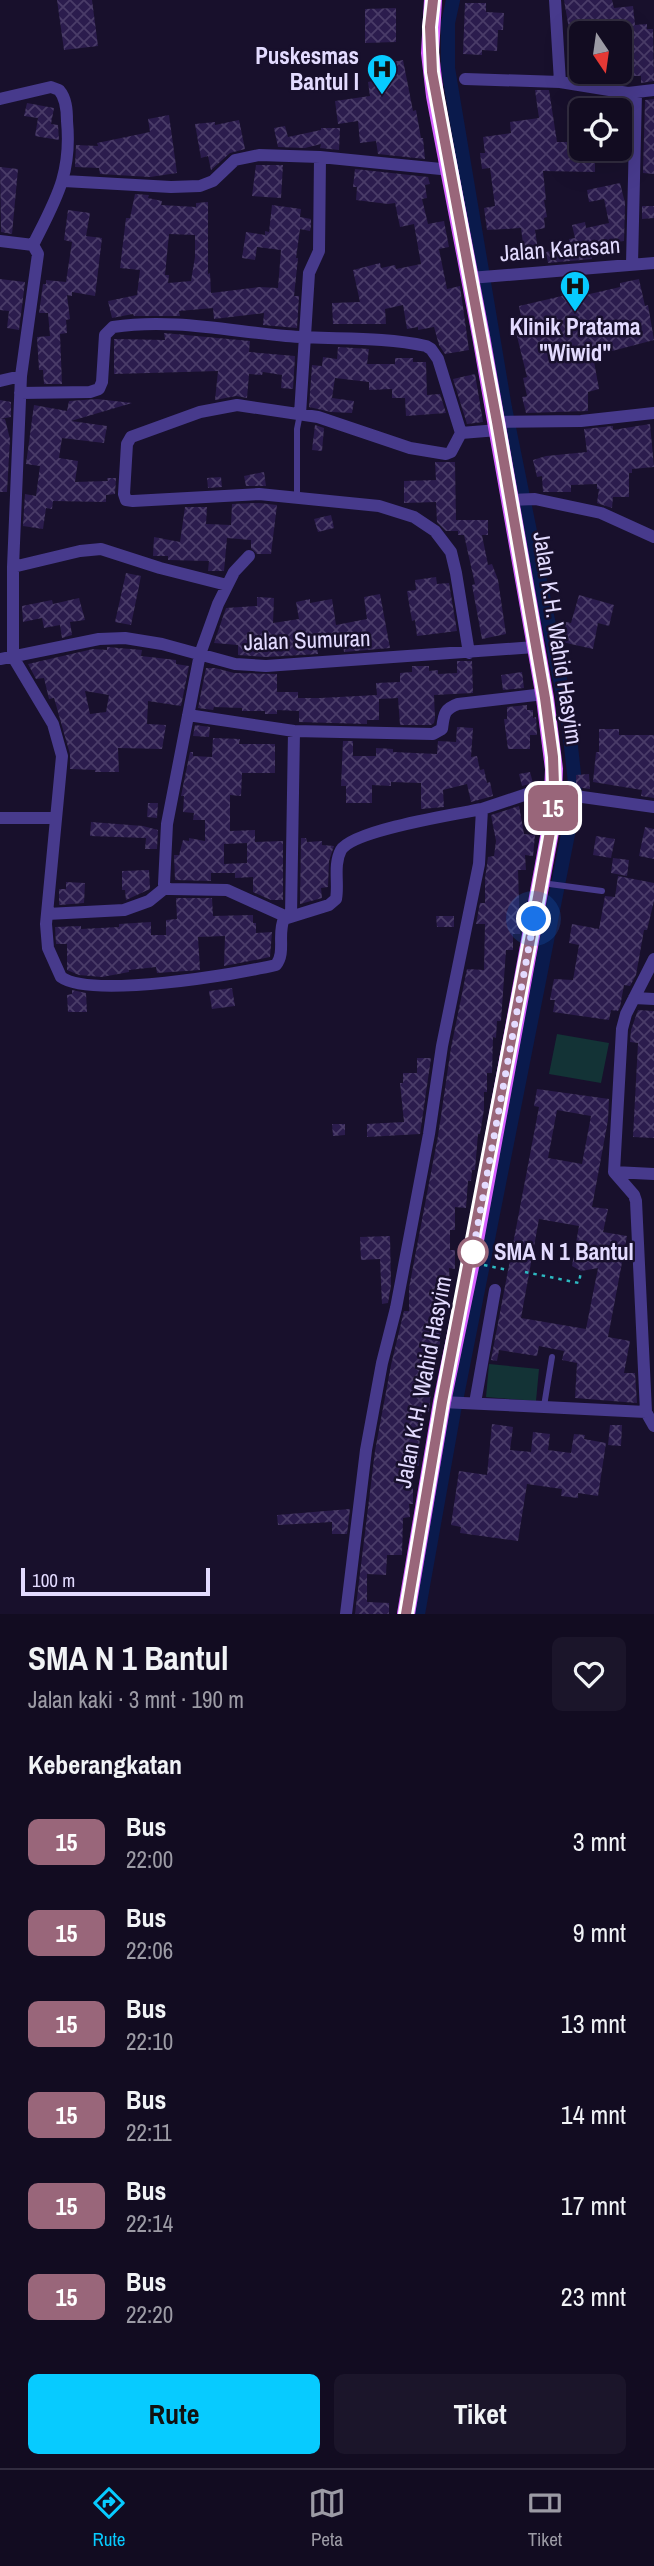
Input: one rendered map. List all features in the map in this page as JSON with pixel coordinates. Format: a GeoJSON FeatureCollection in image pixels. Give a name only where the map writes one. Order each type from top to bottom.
{"type":"FeatureCollection","features":[{"type":"Feature","properties":{"kind":"main road","name":"Jalan K.H. Wahid Hasyim"},"geometry":{"type":"LineString","coordinates":[[406,1614],[544,883],[555,791],[544,694],[476,277],[451,170],[431,62],[430,27],[433,0]]}},
{"type":"Feature","properties":{"kind":"street"},"geometry":{"type":"LineString","coordinates":[[555,0],[560,82]]}},
{"type":"Feature","properties":{"kind":"street"},"geometry":{"type":"LineString","coordinates":[[464,79],[560,82],[636,93],[654,90]]}},
{"type":"Feature","properties":{"kind":"street"},"geometry":{"type":"LineString","coordinates":[[0,99],[56,87],[62,93],[67,110],[69,145],[64,181],[33,245]]}},
{"type":"Feature","properties":{"kind":"street"},"geometry":{"type":"LineString","coordinates":[[632,264],[636,93]]}},
{"type":"Feature","properties":{"kind":"street"},"geometry":{"type":"LineString","coordinates":[[64,181],[188,187],[213,181],[229,165],[243,157],[259,155],[320,157],[451,170]]}},
{"type":"Feature","properties":{"kind":"street"},"geometry":{"type":"LineString","coordinates":[[300,414],[309,273],[319,251],[320,157]]}},
{"type":"Feature","properties":{"kind":"street"},"geometry":{"type":"LineString","coordinates":[[0,241],[33,245]]}},
{"type":"Feature","properties":{"kind":"street"},"geometry":{"type":"LineString","coordinates":[[33,245],[38,254],[21,376],[13,567],[6,658],[57,734],[62,756],[54,818],[47,914],[48,948],[61,977],[71,982],[107,986],[195,979],[276,965],[280,960],[282,924],[289,916],[334,902],[337,895],[338,861],[343,847],[349,842],[383,830],[555,791],[654,807]]}},
{"type":"Feature","properties":{"kind":"street","name":"Jalan Karasan"},"geometry":{"type":"LineString","coordinates":[[476,277],[654,263]]}},
{"type":"Feature","properties":{"kind":"street"},"geometry":{"type":"LineString","coordinates":[[20,393],[90,392],[99,389],[102,382],[105,335],[113,327],[206,326],[306,338],[404,342],[431,349],[438,359],[461,433],[451,452],[446,454],[410,448],[354,428],[300,414],[265,408],[226,406],[200,412],[135,435],[128,440],[124,494],[126,500],[133,501],[247,494],[390,508],[414,517],[435,531],[454,560],[469,653]]}},
{"type":"Feature","properties":{"kind":"street"},"geometry":{"type":"LineString","coordinates":[[0,381],[21,376]]}},
{"type":"Feature","properties":{"kind":"street"},"geometry":{"type":"LineString","coordinates":[[461,433],[521,422],[581,422],[654,413]]}},
{"type":"Feature","properties":{"kind":"street"},"geometry":{"type":"LineString","coordinates":[[513,499],[535,499],[601,513],[654,537]]}},
{"type":"Feature","properties":{"kind":"street"},"geometry":{"type":"LineString","coordinates":[[13,567],[80,551],[101,549],[227,585]]}},
{"type":"Feature","properties":{"kind":"street"},"geometry":{"type":"LineString","coordinates":[[165,888],[167,824],[200,654],[227,585],[234,572],[249,556]]}},
{"type":"Feature","properties":{"kind":"street","name":"Jalan Sumuran"},"geometry":{"type":"LineString","coordinates":[[6,658],[99,639],[125,638],[162,644],[235,664],[266,666],[535,647]]}},
{"type":"Feature","properties":{"kind":"street"},"geometry":{"type":"LineString","coordinates":[[188,715],[294,732],[433,734],[442,729],[444,714],[448,708],[458,704],[544,694]]}},
{"type":"Feature","properties":{"kind":"street"},"geometry":{"type":"LineString","coordinates":[[289,916],[294,732]]}},
{"type":"Feature","properties":{"kind":"street"},"geometry":{"type":"LineString","coordinates":[[346,1614],[366,1450],[382,1363],[396,1308],[429,1134],[442,1046],[479,864],[482,809]]}},
{"type":"Feature","properties":{"kind":"street"},"geometry":{"type":"LineString","coordinates":[[0,818],[54,818]]}},
{"type":"Feature","properties":{"kind":"street"},"geometry":{"type":"LineString","coordinates":[[47,914],[124,910],[149,901],[165,888],[227,890],[289,916]]}},
{"type":"Feature","properties":{"kind":"street"},"geometry":{"type":"LineString","coordinates":[[654,959],[626,1014],[620,1044],[614,1172],[636,1201],[648,1362],[646,1412],[654,1426]]}},
{"type":"Feature","properties":{"kind":"street"},"geometry":{"type":"LineString","coordinates":[[634,998],[654,999]]}},
{"type":"Feature","properties":{"kind":"street"},"geometry":{"type":"LineString","coordinates":[[614,1172],[654,1174]]}},
{"type":"Feature","properties":{"kind":"street"},"geometry":{"type":"LineString","coordinates":[[472,1403],[495,1290]]}},
{"type":"Feature","properties":{"kind":"street"},"geometry":{"type":"LineString","coordinates":[[445,1403],[646,1412]]}},
{"type":"Feature","properties":{"kind":"lane"},"geometry":{"type":"LineString","coordinates":[[297,498],[297,429],[300,414]]}},
{"type":"Feature","properties":{"kind":"lane"},"geometry":{"type":"LineString","coordinates":[[544,883],[602,891]]}},
{"type":"Feature","properties":{"kind":"lane"},"geometry":{"type":"LineString","coordinates":[[544,1406],[552,1357]]}},
{"type":"Feature","properties":{"kind":"path"},"geometry":{"type":"LineString","coordinates":[[477,1264],[508,1270]]}},
{"type":"Feature","properties":{"kind":"path"},"geometry":{"type":"LineString","coordinates":[[526,1272],[579,1283],[581,1271]]}},
{"type":"Feature","properties":{"kind":"green space"},"geometry":{"type":"Polygon","coordinates":[[[557,1034],[609,1043],[601,1083],[549,1074],[557,1034]]]}},
{"type":"Feature","properties":{"kind":"green space"},"geometry":{"type":"Polygon","coordinates":[[[489,1364],[539,1369],[536,1401],[486,1397],[489,1364]]]}},
{"type":"Feature","properties":{"kind":"building"},"geometry":{"type":"Polygon","coordinates":[[[57,0],[92,0],[98,46],[64,50],[57,0]]]}},
{"type":"Feature","properties":{"kind":"building"},"geometry":{"type":"Polygon","coordinates":[[[564,0],[612,0],[614,8],[633,6],[635,25],[647,24],[647,29],[653,29],[654,81],[641,83],[641,76],[632,76],[632,21],[569,21],[569,29],[564,0]]]}},
{"type":"Feature","properties":{"kind":"building"},"geometry":{"type":"Polygon","coordinates":[[[465,3],[486,3],[486,12],[504,13],[503,30],[498,30],[497,51],[482,50],[482,55],[463,54],[465,3]]]}},
{"type":"Feature","properties":{"kind":"building"},"geometry":{"type":"Polygon","coordinates":[[[396,8],[396,42],[365,43],[365,9],[396,8]]]}},
{"type":"Feature","properties":{"kind":"building"},"geometry":{"type":"Polygon","coordinates":[[[403,60],[413,111],[416,110],[423,138],[425,159],[378,154],[376,141],[360,143],[358,121],[338,124],[335,101],[370,96],[368,82],[372,81],[369,67],[403,60]]]}},
{"type":"Feature","properties":{"kind":"building"},"geometry":{"type":"Polygon","coordinates":[[[535,90],[549,90],[557,142],[569,142],[569,161],[595,161],[595,172],[543,171],[547,217],[544,218],[545,228],[535,230],[538,250],[524,252],[521,228],[487,230],[484,208],[495,206],[490,168],[482,169],[480,153],[485,153],[483,137],[511,133],[510,122],[539,118],[535,90]]]}},
{"type":"Feature","properties":{"kind":"building"},"geometry":{"type":"Polygon","coordinates":[[[654,99],[654,174],[643,173],[645,100],[654,99]]]}},
{"type":"Feature","properties":{"kind":"building"},"geometry":{"type":"Polygon","coordinates":[[[27,103],[54,108],[51,124],[58,125],[59,140],[35,136],[38,118],[24,116],[27,103]]]}},
{"type":"Feature","properties":{"kind":"building"},"geometry":{"type":"Polygon","coordinates":[[[169,115],[177,173],[150,177],[100,174],[99,168],[75,167],[76,145],[98,146],[97,143],[150,132],[148,119],[169,115]]]}},
{"type":"Feature","properties":{"kind":"building"},"geometry":{"type":"Polygon","coordinates":[[[239,120],[245,149],[230,153],[211,170],[208,156],[201,158],[195,124],[215,122],[215,125],[239,120]]]}},
{"type":"Feature","properties":{"kind":"building"},"geometry":{"type":"Polygon","coordinates":[[[285,126],[288,137],[321,128],[340,128],[339,150],[320,148],[321,144],[305,148],[278,147],[274,128],[285,126]]]}},
{"type":"Feature","properties":{"kind":"building"},"geometry":{"type":"Polygon","coordinates":[[[256,165],[283,165],[281,198],[252,196],[256,165]]]}},
{"type":"Feature","properties":{"kind":"building"},"geometry":{"type":"Polygon","coordinates":[[[0,167],[18,169],[12,234],[1,232],[0,167]]]}},
{"type":"Feature","properties":{"kind":"building"},"geometry":{"type":"Polygon","coordinates":[[[355,169],[428,177],[430,184],[425,185],[427,198],[422,199],[428,224],[444,221],[449,247],[439,249],[447,289],[460,286],[469,350],[445,354],[439,345],[434,327],[407,329],[403,305],[385,309],[386,324],[333,324],[332,303],[360,302],[353,270],[380,263],[381,268],[395,265],[396,269],[421,264],[414,224],[400,227],[395,203],[356,200],[357,187],[353,187],[355,169]]]}},
{"type":"Feature","properties":{"kind":"building"},"geometry":{"type":"Polygon","coordinates":[[[620,183],[625,203],[624,241],[589,246],[592,259],[548,263],[546,252],[571,247],[569,239],[575,238],[572,225],[585,222],[586,228],[609,223],[604,199],[589,202],[587,190],[620,183]]]}},
{"type":"Feature","properties":{"kind":"building"},"geometry":{"type":"Polygon","coordinates":[[[135,194],[149,195],[148,198],[162,201],[161,205],[196,207],[196,203],[208,202],[208,274],[210,273],[211,293],[259,287],[278,288],[281,250],[257,247],[255,260],[242,258],[246,232],[265,235],[265,231],[269,232],[272,205],[301,209],[300,217],[311,219],[311,226],[310,231],[300,229],[296,258],[294,296],[299,296],[297,328],[263,325],[264,313],[214,319],[213,308],[179,311],[180,316],[133,314],[112,318],[108,301],[137,295],[140,270],[120,268],[126,218],[130,218],[135,194]],[[169,234],[165,275],[169,275],[168,283],[191,281],[195,235],[169,234]]]}},
{"type":"Feature","properties":{"kind":"building"},"geometry":{"type":"Polygon","coordinates":[[[642,206],[654,206],[654,218],[642,219],[642,206]]]}},
{"type":"Feature","properties":{"kind":"building"},"geometry":{"type":"Polygon","coordinates":[[[68,210],[90,213],[86,236],[102,238],[95,296],[72,292],[72,296],[67,295],[70,319],[66,320],[67,333],[60,334],[62,384],[44,384],[43,370],[39,370],[37,337],[50,336],[48,313],[39,313],[43,284],[46,284],[46,280],[66,282],[72,242],[64,240],[68,210]]]}},
{"type":"Feature","properties":{"kind":"building"},"geometry":{"type":"Polygon","coordinates":[[[0,279],[25,282],[19,330],[7,328],[9,311],[0,310],[0,279]]]}},
{"type":"Feature","properties":{"kind":"building"},"geometry":{"type":"Polygon","coordinates":[[[639,279],[645,306],[648,305],[654,340],[593,356],[599,389],[588,392],[588,411],[526,413],[522,397],[527,396],[523,378],[527,377],[514,324],[522,322],[519,306],[562,296],[560,287],[578,283],[581,296],[620,287],[620,283],[639,279]]]}},
{"type":"Feature","properties":{"kind":"building"},"geometry":{"type":"Polygon","coordinates":[[[164,333],[250,341],[249,352],[295,356],[293,389],[281,388],[282,375],[263,372],[262,375],[249,374],[247,398],[236,396],[215,400],[218,371],[114,374],[114,339],[165,340],[164,333]]]}},
{"type":"Feature","properties":{"kind":"building"},"geometry":{"type":"Polygon","coordinates":[[[338,347],[369,349],[367,364],[395,364],[395,358],[413,358],[413,362],[426,362],[427,395],[440,394],[446,413],[406,416],[405,398],[392,398],[392,389],[369,390],[369,382],[335,378],[332,398],[354,401],[352,413],[309,407],[312,365],[322,366],[323,357],[337,359],[338,347]]]}},
{"type":"Feature","properties":{"kind":"building"},"geometry":{"type":"Polygon","coordinates":[[[475,374],[483,422],[467,424],[453,379],[475,374]]]}},
{"type":"Feature","properties":{"kind":"building"},"geometry":{"type":"Polygon","coordinates":[[[97,399],[132,403],[71,421],[107,426],[104,443],[62,438],[59,458],[78,461],[75,482],[108,481],[107,478],[116,478],[115,494],[106,495],[106,502],[53,501],[52,509],[46,508],[43,529],[23,526],[25,494],[36,496],[40,466],[26,464],[34,405],[67,411],[69,401],[97,399]]]}},
{"type":"Feature","properties":{"kind":"building"},"geometry":{"type":"Polygon","coordinates":[[[0,400],[11,402],[11,417],[0,419],[0,400]]]}},
{"type":"Feature","properties":{"kind":"building"},"geometry":{"type":"Polygon","coordinates":[[[0,419],[5,419],[10,439],[7,492],[0,492],[0,419]]]}},
{"type":"Feature","properties":{"kind":"building"},"geometry":{"type":"Polygon","coordinates":[[[650,424],[654,467],[632,469],[632,473],[629,473],[629,497],[613,497],[612,508],[597,503],[597,484],[571,485],[571,492],[543,492],[542,476],[537,477],[533,460],[587,452],[584,429],[613,426],[613,430],[650,424]]]}},
{"type":"Feature","properties":{"kind":"building"},"geometry":{"type":"Polygon","coordinates":[[[315,425],[324,428],[322,451],[312,450],[315,425]]]}},
{"type":"Feature","properties":{"kind":"building"},"geometry":{"type":"Polygon","coordinates":[[[435,462],[455,462],[456,520],[488,520],[488,535],[482,535],[488,565],[492,564],[498,580],[506,634],[482,639],[472,585],[475,584],[464,535],[458,535],[458,531],[446,531],[437,522],[436,502],[404,503],[404,481],[436,480],[435,462]]]}},
{"type":"Feature","properties":{"kind":"building"},"geometry":{"type":"Polygon","coordinates":[[[264,472],[266,486],[246,486],[244,476],[264,472]]]}},
{"type":"Feature","properties":{"kind":"building"},"geometry":{"type":"Polygon","coordinates":[[[221,477],[222,487],[208,488],[207,478],[221,477]]]}},
{"type":"Feature","properties":{"kind":"building"},"geometry":{"type":"Polygon","coordinates":[[[232,504],[277,505],[271,554],[257,554],[251,548],[251,540],[227,538],[224,571],[208,571],[209,561],[168,560],[168,556],[153,556],[154,537],[180,542],[185,507],[207,507],[206,524],[231,525],[232,504]]]}},
{"type":"Feature","properties":{"kind":"building"},"geometry":{"type":"Polygon","coordinates":[[[331,515],[334,528],[318,532],[314,519],[331,515]]]}},
{"type":"Feature","properties":{"kind":"building"},"geometry":{"type":"Polygon","coordinates":[[[126,573],[141,576],[131,625],[115,622],[126,573]]]}},
{"type":"Feature","properties":{"kind":"building"},"geometry":{"type":"Polygon","coordinates":[[[436,577],[437,584],[449,583],[457,631],[417,636],[407,591],[416,590],[415,580],[436,577]]]}},
{"type":"Feature","properties":{"kind":"building"},"geometry":{"type":"Polygon","coordinates":[[[380,594],[390,648],[344,652],[342,637],[316,641],[318,654],[266,657],[238,655],[238,645],[214,643],[226,608],[257,606],[257,597],[274,598],[273,623],[299,619],[296,602],[310,599],[310,603],[332,599],[336,625],[367,619],[364,597],[380,594]]]}},
{"type":"Feature","properties":{"kind":"building"},"geometry":{"type":"Polygon","coordinates":[[[579,595],[614,605],[609,626],[598,623],[593,649],[562,642],[566,622],[571,623],[579,595]]]}},
{"type":"Feature","properties":{"kind":"building"},"geometry":{"type":"Polygon","coordinates":[[[79,598],[85,620],[70,622],[72,635],[62,638],[60,625],[44,628],[42,618],[23,622],[22,606],[52,600],[53,604],[79,598]]]}},
{"type":"Feature","properties":{"kind":"building"},"geometry":{"type":"Polygon","coordinates":[[[107,647],[142,650],[141,656],[176,660],[176,664],[189,666],[181,706],[148,701],[147,724],[166,725],[162,749],[118,748],[119,772],[70,769],[70,754],[54,698],[49,699],[44,678],[36,679],[28,664],[93,649],[107,650],[107,647]],[[85,691],[90,714],[106,712],[109,695],[85,691]]]}},
{"type":"Feature","properties":{"kind":"building"},"geometry":{"type":"Polygon","coordinates":[[[457,661],[472,661],[473,693],[434,695],[435,718],[431,725],[400,725],[398,698],[379,699],[379,720],[367,720],[367,724],[299,722],[299,711],[277,710],[277,714],[265,714],[265,711],[242,711],[242,708],[198,708],[206,668],[234,673],[277,674],[277,692],[298,692],[298,698],[320,698],[377,695],[376,683],[400,682],[400,673],[412,672],[412,666],[429,666],[429,671],[438,670],[438,674],[457,673],[457,661]]]}},
{"type":"Feature","properties":{"kind":"building"},"geometry":{"type":"Polygon","coordinates":[[[522,672],[524,688],[503,690],[501,675],[522,672]]]}},
{"type":"Feature","properties":{"kind":"building"},"geometry":{"type":"Polygon","coordinates":[[[527,705],[527,710],[533,710],[533,718],[536,717],[537,735],[530,735],[530,749],[508,749],[504,719],[507,719],[507,707],[527,705]]]}},
{"type":"Feature","properties":{"kind":"building"},"geometry":{"type":"Polygon","coordinates":[[[195,725],[210,727],[209,737],[193,736],[195,725]]]}},
{"type":"Feature","properties":{"kind":"building"},"geometry":{"type":"Polygon","coordinates":[[[457,727],[473,728],[471,757],[477,756],[480,770],[484,769],[487,783],[490,782],[493,796],[471,802],[467,784],[443,790],[444,807],[421,809],[421,783],[391,782],[391,786],[372,785],[372,803],[346,803],[346,786],[341,786],[343,741],[353,741],[353,756],[376,756],[376,748],[393,749],[393,752],[437,754],[438,741],[456,742],[457,727]]]}},
{"type":"Feature","properties":{"kind":"building"},"geometry":{"type":"Polygon","coordinates":[[[599,729],[619,729],[619,735],[654,735],[654,798],[641,796],[642,790],[593,782],[596,752],[599,752],[599,729]]]}},
{"type":"Feature","properties":{"kind":"building"},"geometry":{"type":"Polygon","coordinates":[[[213,738],[240,739],[239,744],[275,744],[275,773],[242,773],[241,796],[230,795],[230,831],[255,830],[255,842],[283,841],[283,900],[271,900],[253,892],[253,877],[235,878],[235,873],[211,873],[211,881],[175,880],[174,855],[179,855],[183,840],[189,841],[189,838],[205,841],[205,820],[193,820],[194,813],[183,812],[184,796],[181,796],[190,752],[193,752],[193,756],[212,757],[213,738]],[[247,843],[224,844],[224,864],[247,863],[247,843]]]}},
{"type":"Feature","properties":{"kind":"building"},"geometry":{"type":"Polygon","coordinates":[[[530,772],[533,783],[522,786],[519,774],[530,772]]]}},
{"type":"Feature","properties":{"kind":"building"},"geometry":{"type":"Polygon","coordinates":[[[589,774],[590,789],[576,787],[576,775],[589,774]]]}},
{"type":"Feature","properties":{"kind":"building"},"geometry":{"type":"Polygon","coordinates":[[[148,803],[158,803],[157,818],[147,817],[148,803]]]}},
{"type":"Feature","properties":{"kind":"building"},"geometry":{"type":"Polygon","coordinates":[[[519,806],[524,834],[535,835],[533,856],[525,855],[526,870],[518,870],[520,934],[513,934],[513,950],[506,950],[501,1021],[497,1021],[496,1038],[493,1037],[492,1073],[487,1073],[487,1092],[484,1092],[475,1170],[472,1170],[471,1181],[468,1181],[466,1208],[455,1207],[455,1230],[450,1230],[450,1250],[455,1250],[455,1269],[449,1268],[447,1308],[441,1308],[441,1336],[436,1368],[433,1367],[429,1412],[422,1412],[420,1421],[419,1466],[413,1466],[413,1504],[409,1504],[410,1517],[403,1518],[402,1555],[387,1555],[386,1575],[367,1574],[367,1602],[389,1603],[389,1614],[355,1614],[375,1451],[404,1311],[409,1311],[409,1288],[438,1136],[451,1048],[467,969],[484,970],[485,924],[476,924],[480,903],[485,903],[488,857],[494,856],[496,841],[491,815],[519,806]]]}},
{"type":"Feature","properties":{"kind":"building"},"geometry":{"type":"Polygon","coordinates":[[[91,822],[143,826],[158,830],[157,849],[145,849],[146,838],[90,836],[91,822]]]}},
{"type":"Feature","properties":{"kind":"building"},"geometry":{"type":"Polygon","coordinates":[[[645,827],[654,829],[654,859],[639,856],[645,827]]]}},
{"type":"Feature","properties":{"kind":"building"},"geometry":{"type":"Polygon","coordinates":[[[596,836],[615,839],[611,858],[593,855],[596,836]]]}},
{"type":"Feature","properties":{"kind":"building"},"geometry":{"type":"Polygon","coordinates":[[[301,838],[306,838],[307,842],[322,841],[322,845],[334,846],[329,861],[328,887],[321,888],[322,898],[300,904],[301,838]]]}},
{"type":"Feature","properties":{"kind":"building"},"geometry":{"type":"Polygon","coordinates":[[[613,858],[629,860],[627,876],[611,873],[613,858]]]}},
{"type":"Feature","properties":{"kind":"building"},"geometry":{"type":"Polygon","coordinates":[[[149,870],[150,889],[126,900],[125,890],[122,890],[122,871],[149,870]]]}},
{"type":"Feature","properties":{"kind":"building"},"geometry":{"type":"Polygon","coordinates":[[[618,876],[654,883],[654,901],[647,930],[644,930],[636,975],[630,986],[624,985],[620,1007],[618,1011],[611,1010],[609,1020],[553,1012],[555,1000],[550,1000],[554,979],[573,980],[579,945],[569,943],[572,924],[599,929],[605,896],[615,897],[618,876]]]}},
{"type":"Feature","properties":{"kind":"building"},"geometry":{"type":"Polygon","coordinates":[[[66,882],[85,883],[84,903],[59,905],[59,889],[66,889],[66,882]]]}},
{"type":"Feature","properties":{"kind":"building"},"geometry":{"type":"Polygon","coordinates":[[[176,898],[212,898],[213,916],[253,915],[256,933],[272,932],[270,957],[224,966],[225,936],[198,937],[200,970],[157,973],[156,967],[102,977],[79,975],[67,970],[67,944],[56,944],[55,927],[81,926],[81,929],[151,922],[151,935],[166,935],[166,920],[177,919],[176,898]]]}},
{"type":"Feature","properties":{"kind":"building"},"geometry":{"type":"Polygon","coordinates":[[[436,916],[454,916],[454,927],[437,927],[436,916]]]}},
{"type":"Feature","properties":{"kind":"building"},"geometry":{"type":"Polygon","coordinates":[[[232,988],[235,1006],[212,1009],[209,991],[232,988]]]}},
{"type":"Feature","properties":{"kind":"building"},"geometry":{"type":"Polygon","coordinates":[[[72,990],[86,993],[87,1012],[68,1012],[67,995],[72,994],[72,990]]]}},
{"type":"Feature","properties":{"kind":"building"},"geometry":{"type":"Polygon","coordinates":[[[638,1010],[654,1011],[654,1138],[633,1137],[638,1043],[630,1042],[638,1010]]]}},
{"type":"Feature","properties":{"kind":"building"},"geometry":{"type":"Polygon","coordinates":[[[417,1058],[431,1058],[420,1134],[367,1137],[367,1124],[404,1122],[400,1083],[403,1083],[403,1073],[417,1073],[417,1058]]]}},
{"type":"Feature","properties":{"kind":"building"},"geometry":{"type":"Polygon","coordinates":[[[537,1089],[609,1099],[608,1120],[592,1207],[608,1209],[603,1232],[627,1236],[608,1337],[630,1341],[624,1373],[635,1373],[637,1403],[575,1398],[577,1363],[562,1360],[564,1351],[539,1346],[537,1356],[499,1350],[497,1361],[491,1360],[539,1107],[534,1106],[537,1089]],[[557,1110],[548,1158],[582,1164],[591,1116],[557,1110]],[[539,1219],[521,1318],[586,1329],[598,1268],[581,1271],[572,1266],[579,1226],[539,1219]]]}},
{"type":"Feature","properties":{"kind":"building"},"geometry":{"type":"Polygon","coordinates":[[[332,1124],[345,1124],[345,1135],[333,1136],[332,1124]]]}},
{"type":"Feature","properties":{"kind":"building"},"geometry":{"type":"Polygon","coordinates":[[[390,1236],[391,1285],[388,1303],[382,1304],[380,1259],[361,1260],[360,1237],[390,1236]]]}},
{"type":"Feature","properties":{"kind":"building"},"geometry":{"type":"Polygon","coordinates":[[[492,1424],[513,1427],[510,1450],[531,1452],[533,1432],[550,1434],[548,1450],[571,1453],[574,1434],[585,1435],[584,1439],[606,1443],[598,1496],[578,1493],[578,1498],[561,1496],[562,1489],[527,1484],[518,1541],[460,1533],[461,1527],[451,1525],[459,1471],[487,1475],[492,1424]]]}},
{"type":"Feature","properties":{"kind":"building"},"geometry":{"type":"Polygon","coordinates":[[[610,1425],[622,1425],[621,1446],[608,1445],[610,1425]]]}},
{"type":"Feature","properties":{"kind":"building"},"geometry":{"type":"Polygon","coordinates":[[[350,1509],[347,1534],[332,1534],[332,1522],[278,1525],[277,1515],[350,1509]]]}},
{"type":"Feature","properties":{"kind":"waterway"},"geometry":{"type":"LineString","coordinates":[[418,1614],[454,1411],[573,809],[575,783],[568,719],[505,408],[448,68],[448,23],[453,0]]}},
{"type":"Feature","properties":{"kind":"bus line","name":"15"},"geometry":{"type":"LineString","coordinates":[[406,1614],[442,1402],[471,1262],[552,821],[554,785],[550,726],[432,72],[430,27],[433,0]]}},
{"type":"Feature","properties":{"kind":"place","name":"Puskesmas Bantul I"},"geometry":{"type":"Point","coordinates":[382,96]}},
{"type":"Feature","properties":{"kind":"place","name":"Klinik Pratama \"Wiwid\""},"geometry":{"type":"Point","coordinates":[575,313]}},
{"type":"Feature","properties":{"kind":"place","name":"SMA N 1 Bantul"},"geometry":{"type":"Point","coordinates":[473,1252]}},
{"type":"Feature","properties":{"kind":"route"},"geometry":{"type":"LineString","coordinates":[[473,1252],[471,1262],[534,919]]}}]}
